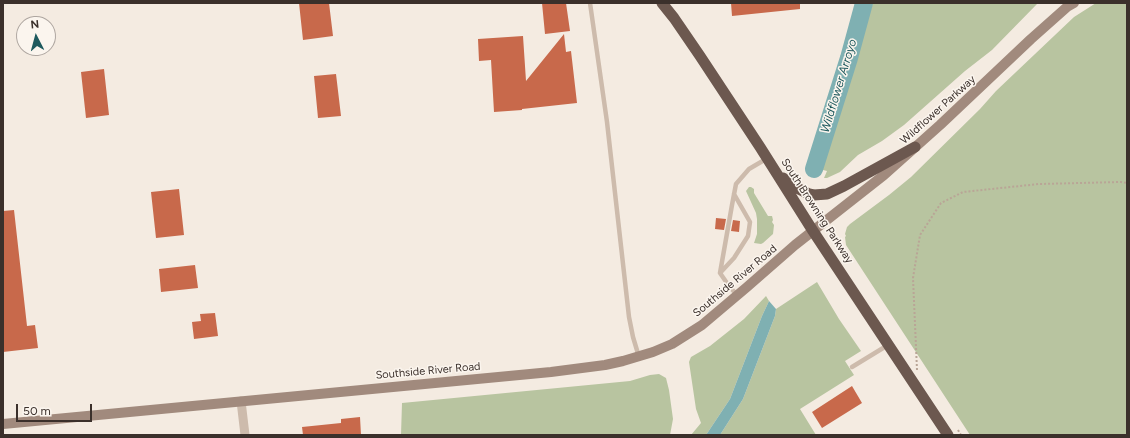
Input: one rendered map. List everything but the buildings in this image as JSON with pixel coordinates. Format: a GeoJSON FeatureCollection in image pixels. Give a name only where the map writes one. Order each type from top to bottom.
{"type":"FeatureCollection","features":[{"type":"Feature","properties":{"kind":"highway","name":"South Browning Parkway"},"geometry":{"type":"LineString","coordinates":[[662,3],[700,56],[888,345],[952,432]]}},
{"type":"Feature","properties":{"kind":"highway"},"geometry":{"type":"LineString","coordinates":[[776,172],[789,183],[809,194],[827,194],[915,147]]}},
{"type":"Feature","properties":{"kind":"main road","name":"Wildflower Parkway"},"geometry":{"type":"LineString","coordinates":[[813,231],[884,175],[1067,7],[1074,3]]}},
{"type":"Feature","properties":{"kind":"main road","name":"Southside River Road"},"geometry":{"type":"LineString","coordinates":[[3,424],[551,372],[605,365],[653,352],[672,344],[702,325],[813,231]]}},
{"type":"Feature","properties":{"kind":"street"},"geometry":{"type":"LineString","coordinates":[[241,401],[245,435]]}},
{"type":"Feature","properties":{"kind":"lane"},"geometry":{"type":"LineString","coordinates":[[590,3],[607,122],[629,317],[638,357]]}},
{"type":"Feature","properties":{"kind":"lane"},"geometry":{"type":"LineString","coordinates":[[737,295],[720,273],[736,184],[749,169],[767,158]]}},
{"type":"Feature","properties":{"kind":"lane"},"geometry":{"type":"LineString","coordinates":[[720,273],[734,258],[748,236],[750,222],[734,194]]}},
{"type":"Feature","properties":{"kind":"lane"},"geometry":{"type":"LineString","coordinates":[[852,367],[888,345]]}},
{"type":"Feature","properties":{"kind":"path"},"geometry":{"type":"LineString","coordinates":[[917,369],[913,278],[920,235],[941,203],[963,192],[1032,184],[1127,183]]}},
{"type":"Feature","properties":{"kind":"path"},"geometry":{"type":"LineString","coordinates":[[952,432],[961,435]]}},
{"type":"Feature","properties":{"kind":"green space"},"geometry":{"type":"Polygon","coordinates":[[[873,3],[1038,3],[992,50],[965,71],[904,125],[882,141],[858,155],[840,172],[824,178],[827,171],[820,171],[827,144],[857,48],[873,3]]]}},
{"type":"Feature","properties":{"kind":"green space"},"geometry":{"type":"Polygon","coordinates":[[[1096,3],[1127,3],[1127,435],[970,435],[846,245],[845,234],[847,227],[911,177],[980,109],[996,91],[1074,17],[1096,3]]]}},
{"type":"Feature","properties":{"kind":"green space"},"geometry":{"type":"Polygon","coordinates":[[[749,187],[754,189],[754,193],[768,216],[772,216],[773,220],[773,234],[761,244],[754,243],[757,234],[757,219],[756,213],[746,191],[749,187]]]}},
{"type":"Feature","properties":{"kind":"green space"},"geometry":{"type":"Polygon","coordinates":[[[817,282],[839,319],[861,351],[845,361],[854,375],[800,409],[816,435],[720,435],[743,399],[775,316],[776,309],[817,282]]]}},
{"type":"Feature","properties":{"kind":"green space"},"geometry":{"type":"Polygon","coordinates":[[[766,296],[769,301],[730,399],[706,435],[691,435],[701,423],[696,409],[689,362],[691,357],[710,346],[744,319],[766,296]]]}},
{"type":"Feature","properties":{"kind":"green space"},"geometry":{"type":"Polygon","coordinates":[[[659,374],[666,378],[669,390],[673,419],[670,435],[401,435],[402,403],[630,381],[659,374]]]}},
{"type":"Feature","properties":{"kind":"sand"},"geometry":{"type":"Polygon","coordinates":[[[855,3],[873,3],[857,48],[820,171],[818,173],[814,173],[814,169],[808,171],[807,164],[842,68],[855,3]]]}},
{"type":"Feature","properties":{"kind":"water"},"geometry":{"type":"Polygon","coordinates":[[[769,301],[776,309],[775,316],[743,399],[720,435],[706,435],[730,399],[769,301]]]}},
{"type":"Feature","properties":{"kind":"waterway","name":"Wildflower Arroyo"},"geometry":{"type":"LineString","coordinates":[[814,169],[849,58],[864,3]]}}]}
